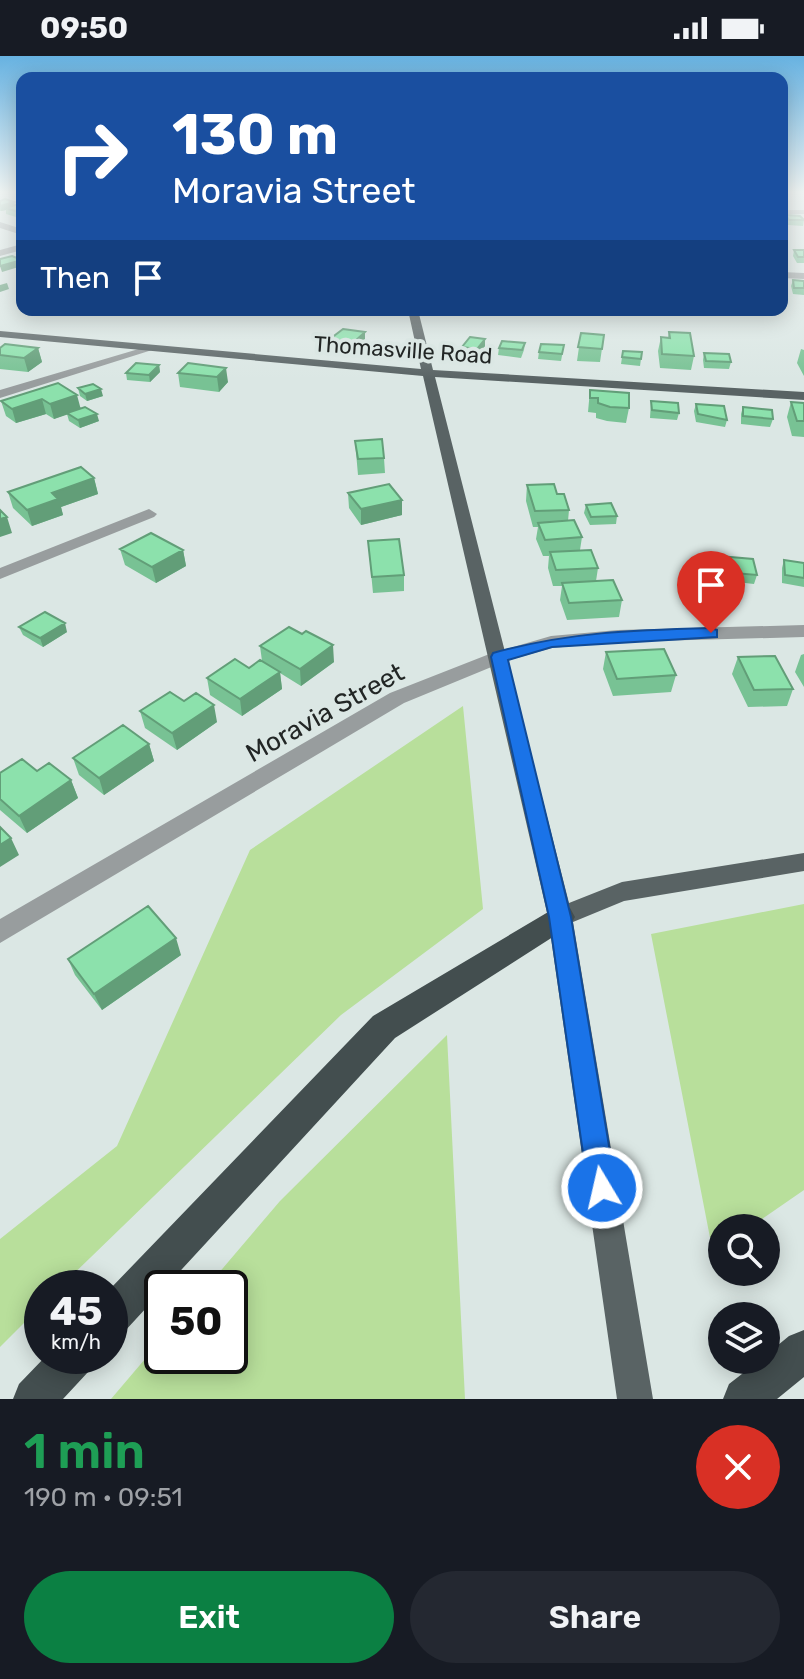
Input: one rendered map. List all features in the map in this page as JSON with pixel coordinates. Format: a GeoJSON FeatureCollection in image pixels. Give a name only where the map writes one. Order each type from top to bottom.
{"type":"FeatureCollection","features":[{"type":"Feature","properties":{"kind":"highway"},"geometry":{"type":"LineString","coordinates":[[128,1299],[384,1027],[560,917]]}},
{"type":"Feature","properties":{"kind":"highway"},"geometry":{"type":"LineString","coordinates":[[744,1399],[800,1354]]}},
{"type":"Feature","properties":{"kind":"highway"},"geometry":{"type":"LineString","coordinates":[[34,1399],[57,1374]]}},
{"type":"Feature","properties":{"kind":"main road"},"geometry":{"type":"LineString","coordinates":[[415,316],[560,917],[635,1399]]}},
{"type":"Feature","properties":{"kind":"main road","name":"Thomasville Road"},"geometry":{"type":"LineString","coordinates":[[0,334],[146,350],[430,373],[804,396]]}},
{"type":"Feature","properties":{"kind":"main road"},"geometry":{"type":"LineString","coordinates":[[560,917],[622,892],[804,862]]}},
{"type":"Feature","properties":{"kind":"street"},"geometry":{"type":"LineString","coordinates":[[0,394],[146,350]]}},
{"type":"Feature","properties":{"kind":"street"},"geometry":{"type":"LineString","coordinates":[[0,574],[149,514]]}},
{"type":"Feature","properties":{"kind":"street","name":"Moravia Street"},"geometry":{"type":"LineString","coordinates":[[0,932],[397,698],[499,657],[551,642],[618,636],[804,631]]}},
{"type":"Feature","properties":{"kind":"green space"},"geometry":{"type":"Polygon","coordinates":[[[463,706],[483,909],[341,1015],[78,1270],[24,1270],[24,1323],[0,1347],[0,1239],[117,1146],[250,850],[463,706]]]}},
{"type":"Feature","properties":{"kind":"green space"},"geometry":{"type":"Polygon","coordinates":[[[804,904],[804,1190],[769,1214],[708,1214],[708,1227],[651,934],[804,904]]]}},
{"type":"Feature","properties":{"kind":"green space"},"geometry":{"type":"Polygon","coordinates":[[[447,1035],[465,1399],[111,1399],[144,1360],[144,1374],[248,1374],[248,1270],[221,1270],[280,1201],[447,1035]]]}},
{"type":"Feature","properties":{"kind":"building"},"geometry":{"type":"Polygon","coordinates":[[[12,256],[16,262],[0,266],[0,259],[12,256]]]}},
{"type":"Feature","properties":{"kind":"building"},"geometry":{"type":"Polygon","coordinates":[[[793,280],[804,281],[804,288],[794,288],[793,280]]]}},
{"type":"Feature","properties":{"kind":"building"},"geometry":{"type":"Polygon","coordinates":[[[343,329],[365,332],[353,343],[330,339],[343,329]]]}},
{"type":"Feature","properties":{"kind":"building"},"geometry":{"type":"Polygon","coordinates":[[[669,332],[690,333],[694,356],[662,354],[661,337],[670,338],[669,332]]]}},
{"type":"Feature","properties":{"kind":"building"},"geometry":{"type":"Polygon","coordinates":[[[581,333],[604,335],[602,349],[578,347],[581,333]]]}},
{"type":"Feature","properties":{"kind":"building"},"geometry":{"type":"Polygon","coordinates":[[[470,337],[485,339],[477,349],[462,347],[470,337]]]}},
{"type":"Feature","properties":{"kind":"building"},"geometry":{"type":"Polygon","coordinates":[[[502,341],[525,343],[522,350],[499,348],[502,341]]]}},
{"type":"Feature","properties":{"kind":"building"},"geometry":{"type":"Polygon","coordinates":[[[5,344],[38,348],[24,358],[0,355],[0,348],[5,344]]]}},
{"type":"Feature","properties":{"kind":"building"},"geometry":{"type":"Polygon","coordinates":[[[541,344],[564,345],[562,354],[539,352],[541,344]]]}},
{"type":"Feature","properties":{"kind":"building"},"geometry":{"type":"Polygon","coordinates":[[[623,351],[642,352],[641,359],[622,357],[623,351]]]}},
{"type":"Feature","properties":{"kind":"building"},"geometry":{"type":"Polygon","coordinates":[[[704,353],[729,354],[731,362],[706,361],[704,353]]]}},
{"type":"Feature","properties":{"kind":"building"},"geometry":{"type":"Polygon","coordinates":[[[136,363],[159,365],[149,375],[126,373],[136,363]]]}},
{"type":"Feature","properties":{"kind":"building"},"geometry":{"type":"Polygon","coordinates":[[[188,363],[226,368],[217,377],[178,373],[188,363]]]}},
{"type":"Feature","properties":{"kind":"building"},"geometry":{"type":"Polygon","coordinates":[[[58,383],[77,395],[50,404],[42,399],[12,409],[1,401],[58,383]]]}},
{"type":"Feature","properties":{"kind":"building"},"geometry":{"type":"Polygon","coordinates":[[[93,384],[101,389],[85,394],[78,388],[93,384]]]}},
{"type":"Feature","properties":{"kind":"building"},"geometry":{"type":"Polygon","coordinates":[[[590,390],[629,393],[629,408],[598,403],[598,398],[590,398],[590,390]]]}},
{"type":"Feature","properties":{"kind":"building"},"geometry":{"type":"Polygon","coordinates":[[[651,401],[678,403],[679,413],[652,410],[651,401]]]}},
{"type":"Feature","properties":{"kind":"building"},"geometry":{"type":"Polygon","coordinates":[[[791,402],[804,403],[804,421],[797,421],[791,402]]]}},
{"type":"Feature","properties":{"kind":"building"},"geometry":{"type":"Polygon","coordinates":[[[696,404],[724,406],[727,420],[698,414],[696,404]]]}},
{"type":"Feature","properties":{"kind":"building"},"geometry":{"type":"Polygon","coordinates":[[[85,407],[97,414],[78,420],[67,413],[85,407]]]}},
{"type":"Feature","properties":{"kind":"building"},"geometry":{"type":"Polygon","coordinates":[[[743,407],[772,410],[773,419],[743,416],[743,407]]]}},
{"type":"Feature","properties":{"kind":"building"},"geometry":{"type":"Polygon","coordinates":[[[382,439],[384,458],[358,459],[355,441],[382,439]]]}},
{"type":"Feature","properties":{"kind":"building"},"geometry":{"type":"Polygon","coordinates":[[[81,467],[94,478],[52,493],[58,499],[27,510],[8,492],[81,467]]]}},
{"type":"Feature","properties":{"kind":"building"},"geometry":{"type":"Polygon","coordinates":[[[389,484],[402,500],[361,509],[348,493],[389,484]]]}},
{"type":"Feature","properties":{"kind":"building"},"geometry":{"type":"Polygon","coordinates":[[[554,484],[557,494],[564,494],[569,510],[535,511],[527,485],[554,484]]]}},
{"type":"Feature","properties":{"kind":"building"},"geometry":{"type":"Polygon","coordinates":[[[611,503],[617,516],[591,517],[586,505],[611,503]]]}},
{"type":"Feature","properties":{"kind":"building"},"geometry":{"type":"Polygon","coordinates":[[[574,520],[582,537],[545,540],[538,523],[574,520]]]}},
{"type":"Feature","properties":{"kind":"building"},"geometry":{"type":"Polygon","coordinates":[[[151,533],[183,550],[152,567],[120,549],[151,533]]]}},
{"type":"Feature","properties":{"kind":"building"},"geometry":{"type":"Polygon","coordinates":[[[399,539],[404,575],[372,577],[368,541],[399,539]]]}},
{"type":"Feature","properties":{"kind":"building"},"geometry":{"type":"Polygon","coordinates":[[[591,550],[598,568],[556,570],[550,552],[591,550]]]}},
{"type":"Feature","properties":{"kind":"building"},"geometry":{"type":"Polygon","coordinates":[[[719,556],[753,559],[757,575],[722,572],[719,556]]]}},
{"type":"Feature","properties":{"kind":"building"},"geometry":{"type":"Polygon","coordinates":[[[784,560],[804,563],[804,578],[785,575],[784,560]]]}},
{"type":"Feature","properties":{"kind":"building"},"geometry":{"type":"Polygon","coordinates":[[[613,580],[622,600],[569,603],[562,583],[613,580]]]}},
{"type":"Feature","properties":{"kind":"building"},"geometry":{"type":"Polygon","coordinates":[[[45,612],[65,623],[40,638],[19,627],[45,612]]]}},
{"type":"Feature","properties":{"kind":"building"},"geometry":{"type":"Polygon","coordinates":[[[289,627],[302,634],[306,631],[333,645],[300,669],[260,646],[289,627]]]}},
{"type":"Feature","properties":{"kind":"building"},"geometry":{"type":"Polygon","coordinates":[[[664,649],[676,675],[617,679],[606,652],[664,649]]]}},
{"type":"Feature","properties":{"kind":"building"},"geometry":{"type":"Polygon","coordinates":[[[775,656],[793,689],[754,690],[738,657],[775,656]]]}},
{"type":"Feature","properties":{"kind":"building"},"geometry":{"type":"Polygon","coordinates":[[[235,659],[249,668],[260,660],[280,672],[240,699],[207,678],[235,659]]]}},
{"type":"Feature","properties":{"kind":"building"},"geometry":{"type":"Polygon","coordinates":[[[170,692],[184,701],[196,693],[214,705],[172,733],[140,711],[170,692]]]}},
{"type":"Feature","properties":{"kind":"building"},"geometry":{"type":"Polygon","coordinates":[[[123,725],[149,744],[99,778],[73,758],[123,725]]]}},
{"type":"Feature","properties":{"kind":"building"},"geometry":{"type":"Polygon","coordinates":[[[22,759],[37,771],[49,763],[71,780],[19,816],[0,799],[0,773],[22,759]]]}},
{"type":"Feature","properties":{"kind":"building"},"geometry":{"type":"Polygon","coordinates":[[[0,827],[11,838],[0,845],[0,827]]]}},
{"type":"Feature","properties":{"kind":"building"},"geometry":{"type":"Polygon","coordinates":[[[148,906],[176,938],[94,994],[68,959],[148,906]]]}},
{"type":"Feature","properties":{"kind":"route"},"geometry":{"type":"LineString","coordinates":[[602,1188],[560,917],[499,657],[551,642],[711,633]]}}]}
